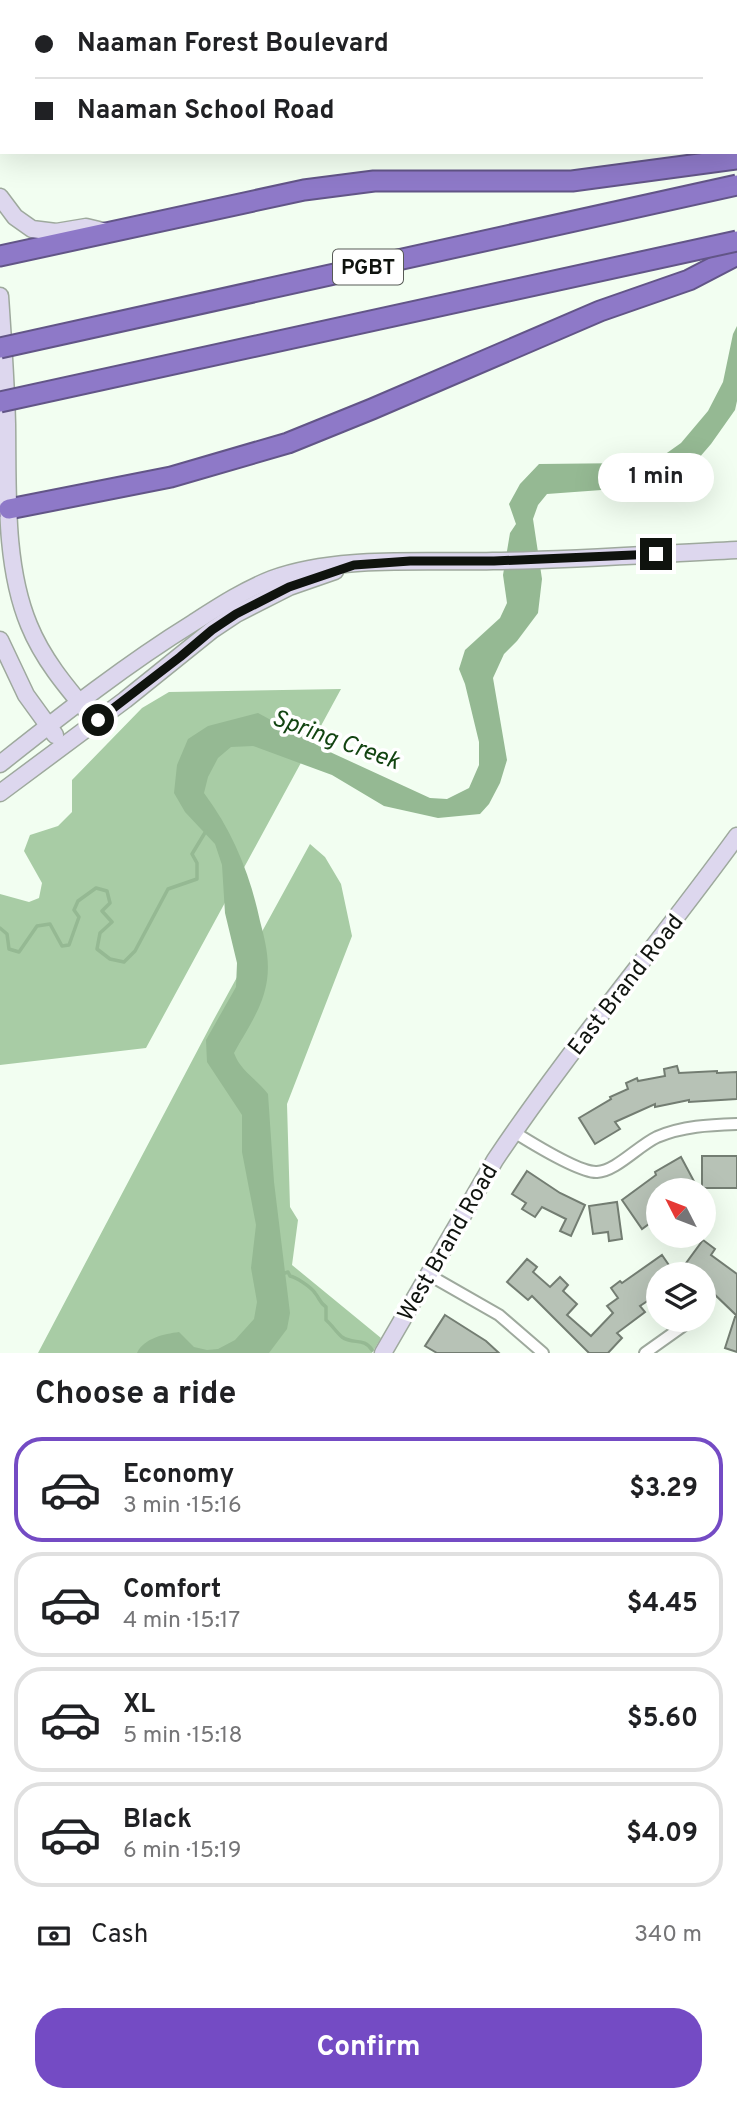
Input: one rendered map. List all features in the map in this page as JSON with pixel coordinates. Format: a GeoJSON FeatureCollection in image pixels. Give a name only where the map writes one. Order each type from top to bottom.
{"type":"FeatureCollection","features":[{"type":"Feature","properties":{"kind":"highway"},"geometry":{"type":"LineString","coordinates":[[0,256],[304,190],[374,181],[572,181],[737,159]]}},
{"type":"Feature","properties":{"kind":"highway","name":"PGBT"},"geometry":{"type":"LineString","coordinates":[[0,348],[737,185]]}},
{"type":"Feature","properties":{"kind":"highway","name":"PGBT"},"geometry":{"type":"LineString","coordinates":[[0,402],[737,241]]}},
{"type":"Feature","properties":{"kind":"highway"},"geometry":{"type":"LineString","coordinates":[[4,509],[184,473],[288,443],[600,311],[690,280],[737,255]]}},
{"type":"Feature","properties":{"kind":"main road"},"geometry":{"type":"LineString","coordinates":[[0,197],[15,217],[32,229],[55,232],[86,228],[109,232]]}},
{"type":"Feature","properties":{"kind":"main road"},"geometry":{"type":"LineString","coordinates":[[0,296],[6,377],[4,509],[16,587],[29,625],[53,668],[95,721]]}},
{"type":"Feature","properties":{"kind":"main road"},"geometry":{"type":"LineString","coordinates":[[0,764],[163,641],[239,595],[271,580],[311,568],[410,561],[494,561],[737,550]]}},
{"type":"Feature","properties":{"kind":"main road"},"geometry":{"type":"LineString","coordinates":[[0,793],[236,614],[289,587],[354,565]]}},
{"type":"Feature","properties":{"kind":"main road"},"geometry":{"type":"LineString","coordinates":[[0,640],[26,695],[62,745]]}},
{"type":"Feature","properties":{"kind":"main road","name":"East Brand Road"},"geometry":{"type":"LineString","coordinates":[[514,1132],[737,836]]}},
{"type":"Feature","properties":{"kind":"main road","name":"West Brand Road"},"geometry":{"type":"LineString","coordinates":[[383,1353],[514,1132]]}},
{"type":"Feature","properties":{"kind":"street"},"geometry":{"type":"LineString","coordinates":[[514,1132],[582,1170],[595,1172],[610,1169],[636,1148],[677,1129],[737,1124]]}},
{"type":"Feature","properties":{"kind":"street"},"geometry":{"type":"LineString","coordinates":[[429,1275],[499,1315],[543,1353]]}},
{"type":"Feature","properties":{"kind":"street"},"geometry":{"type":"LineString","coordinates":[[645,1353],[675,1332]]}},
{"type":"Feature","properties":{"kind":"shaded area"},"geometry":{"type":"Polygon","coordinates":[[[737,326],[735,410],[686,473],[670,485],[547,494],[538,505],[533,519],[542,579],[538,613],[504,654],[493,678],[507,760],[500,783],[489,804],[480,814],[438,818],[384,806],[332,775],[253,746],[231,747],[218,758],[208,777],[204,793],[224,823],[239,854],[256,904],[268,965],[262,1000],[234,1053],[241,1065],[268,1094],[274,1182],[290,1313],[287,1329],[269,1353],[137,1353],[149,1340],[179,1332],[194,1347],[218,1349],[235,1340],[254,1319],[257,1302],[251,1268],[256,1225],[242,1152],[242,1115],[207,1062],[206,1040],[236,987],[237,963],[225,913],[222,865],[215,844],[185,812],[174,793],[177,765],[188,739],[208,726],[258,713],[330,752],[430,798],[447,799],[469,788],[479,765],[479,742],[459,669],[465,650],[500,618],[507,603],[503,575],[510,533],[516,524],[509,504],[520,484],[539,464],[632,463],[664,455],[681,443],[708,411],[723,382],[737,326]]]}},
{"type":"Feature","properties":{"kind":"shaded area"},"geometry":{"type":"Polygon","coordinates":[[[341,689],[146,1048],[0,1065],[0,894],[29,902],[39,898],[42,883],[24,851],[30,835],[58,826],[72,812],[72,780],[142,708],[169,692],[341,689]]]}},
{"type":"Feature","properties":{"kind":"shaded area"},"geometry":{"type":"Polygon","coordinates":[[[310,844],[325,857],[341,884],[352,936],[287,1104],[290,1207],[298,1220],[292,1265],[381,1338],[372,1353],[38,1353],[213,1021],[310,844]]]}},
{"type":"Feature","properties":{"kind":"building"},"geometry":{"type":"Polygon","coordinates":[[[677,1066],[679,1073],[737,1072],[737,1099],[689,1100],[655,1107],[655,1104],[615,1122],[620,1129],[595,1144],[579,1118],[611,1099],[610,1097],[628,1089],[626,1083],[637,1078],[638,1081],[665,1076],[664,1069],[677,1066]]]}},
{"type":"Feature","properties":{"kind":"building"},"geometry":{"type":"Polygon","coordinates":[[[702,1156],[737,1156],[737,1188],[716,1188],[716,1178],[702,1178],[702,1156]]]}},
{"type":"Feature","properties":{"kind":"building"},"geometry":{"type":"Polygon","coordinates":[[[681,1157],[692,1178],[652,1178],[656,1175],[655,1172],[681,1157]]]}},
{"type":"Feature","properties":{"kind":"building"},"geometry":{"type":"Polygon","coordinates":[[[527,1171],[560,1193],[585,1205],[571,1236],[560,1231],[566,1219],[542,1207],[535,1217],[522,1209],[526,1203],[512,1194],[527,1171]]]}},
{"type":"Feature","properties":{"kind":"building"},"geometry":{"type":"Polygon","coordinates":[[[646,1182],[646,1226],[642,1229],[622,1200],[646,1182]]]}},
{"type":"Feature","properties":{"kind":"building"},"geometry":{"type":"Polygon","coordinates":[[[617,1202],[622,1239],[609,1241],[608,1232],[593,1234],[589,1206],[617,1202]]]}},
{"type":"Feature","properties":{"kind":"building"},"geometry":{"type":"Polygon","coordinates":[[[697,1248],[715,1249],[711,1255],[737,1274],[737,1316],[716,1296],[716,1262],[687,1262],[697,1248]]]}},
{"type":"Feature","properties":{"kind":"building"},"geometry":{"type":"Polygon","coordinates":[[[662,1255],[667,1262],[652,1262],[662,1255]]]}},
{"type":"Feature","properties":{"kind":"building"},"geometry":{"type":"Polygon","coordinates":[[[527,1259],[537,1267],[533,1272],[550,1287],[560,1277],[568,1285],[563,1291],[577,1304],[567,1315],[591,1336],[613,1313],[607,1306],[618,1298],[611,1288],[620,1281],[622,1283],[646,1266],[646,1302],[640,1306],[645,1312],[617,1333],[622,1338],[608,1353],[589,1353],[532,1296],[528,1300],[507,1282],[527,1259]]]}},
{"type":"Feature","properties":{"kind":"building"},"geometry":{"type":"Polygon","coordinates":[[[445,1315],[486,1341],[499,1353],[437,1353],[425,1346],[445,1315]]]}},
{"type":"Feature","properties":{"kind":"building"},"geometry":{"type":"Polygon","coordinates":[[[737,1317],[737,1352],[725,1348],[737,1317]]]}},
{"type":"Feature","properties":{"kind":"waterway"},"geometry":{"type":"LineString","coordinates":[[0,928],[7,934],[9,949],[19,952],[37,926],[50,924],[62,946],[69,945],[79,917],[74,910],[78,901],[96,888],[107,891],[110,903],[102,911],[112,922],[100,933],[97,949],[110,959],[124,962],[135,951],[168,889],[197,879],[197,863],[192,854],[206,831]]}},
{"type":"Feature","properties":{"kind":"waterway"},"geometry":{"type":"LineString","coordinates":[[282,1274],[288,1272],[313,1291],[326,1307],[326,1320],[342,1337],[362,1342],[372,1350]]}},
{"type":"Feature","properties":{"kind":"route"},"geometry":{"type":"LineString","coordinates":[[98,720],[236,614],[289,587],[354,565],[656,554]]}},
{"type":"Feature","properties":{"kind":"water label","name":"Spring Creek"},"geometry":{"type":"Point","coordinates":[336,739]}}]}
